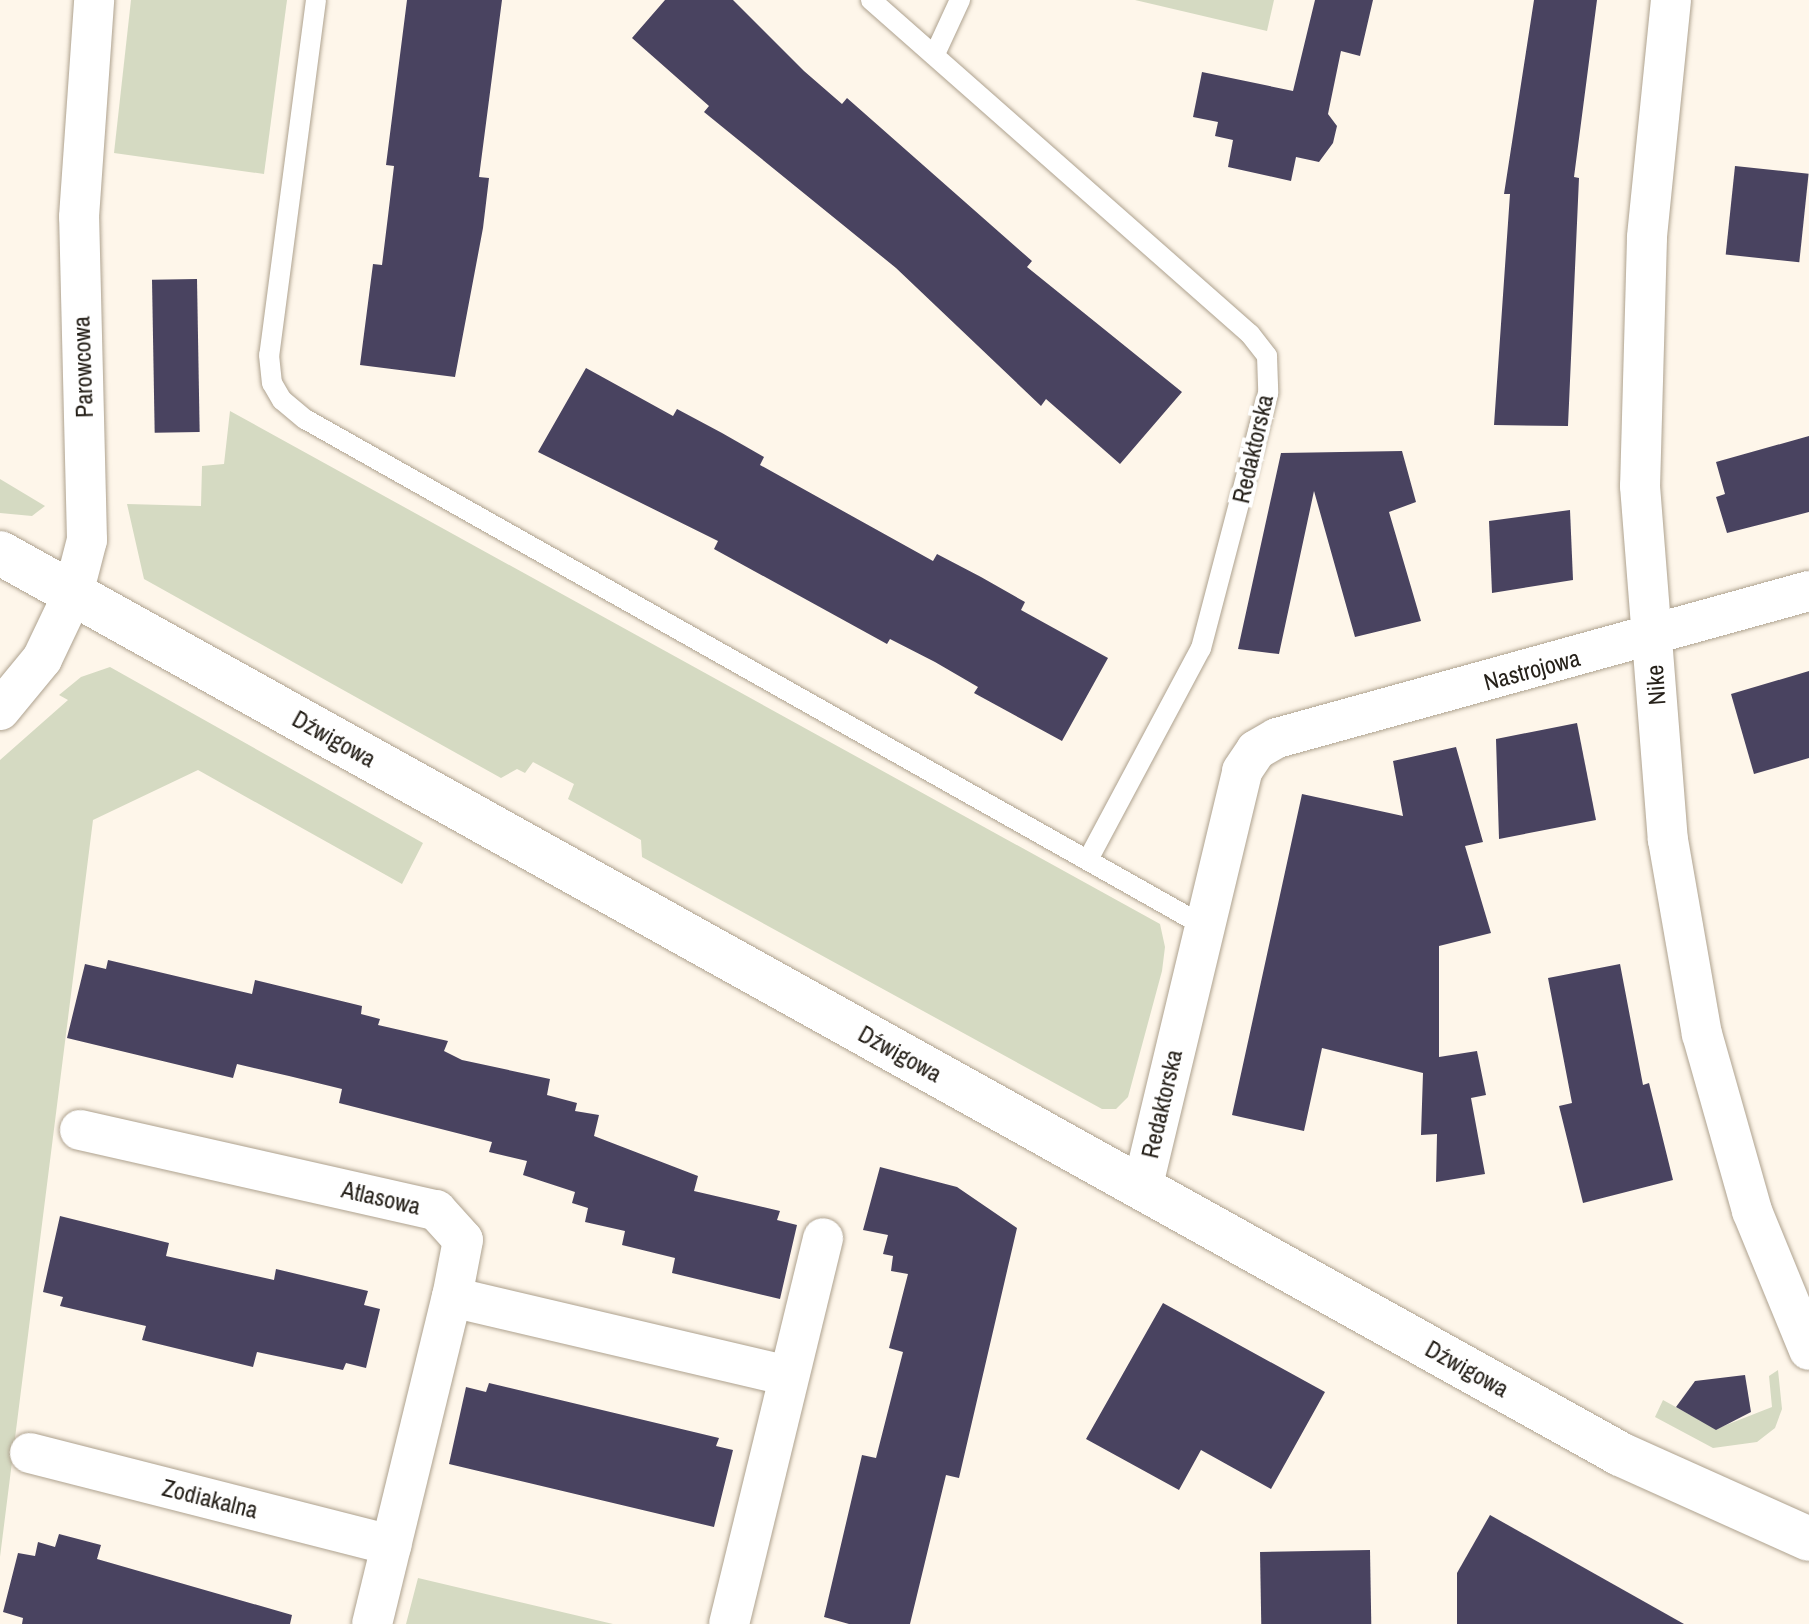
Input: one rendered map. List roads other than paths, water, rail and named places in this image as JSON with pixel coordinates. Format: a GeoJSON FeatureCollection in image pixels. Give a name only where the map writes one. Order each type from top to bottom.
{"type":"FeatureCollection","features":[{"type":"Feature","properties":{"kind":"main road","name":"Dźwigowa"},"geometry":{"type":"LineString","coordinates":[[0,553],[1620,1454],[1806,1534]]}},
{"type":"Feature","properties":{"kind":"street","name":"Parowcowa"},"geometry":{"type":"LineString","coordinates":[[0,710],[42,659],[73,594],[87,540],[79,217],[94,0]]}},
{"type":"Feature","properties":{"kind":"street","name":"Nike"},"geometry":{"type":"LineString","coordinates":[[1671,0],[1641,343],[1640,486],[1668,840],[1702,1034],[1752,1211],[1809,1350]]}},
{"type":"Feature","properties":{"kind":"street","name":"Nastrojowa"},"geometry":{"type":"LineString","coordinates":[[1256,750],[1277,738],[1652,639],[1809,591]]}},
{"type":"Feature","properties":{"kind":"street","name":"Redaktorska"},"geometry":{"type":"LineString","coordinates":[[1142,1189],[1242,771],[1256,750]]}},
{"type":"Feature","properties":{"kind":"street","name":"Atlasowa"},"geometry":{"type":"LineString","coordinates":[[80,1130],[436,1210],[463,1240],[452,1297]]}},
{"type":"Feature","properties":{"kind":"street"},"geometry":{"type":"LineString","coordinates":[[729,1624],[823,1238]]}},
{"type":"Feature","properties":{"kind":"street"},"geometry":{"type":"LineString","coordinates":[[372,1624],[452,1297],[788,1376]]}},
{"type":"Feature","properties":{"kind":"street","name":"Zodiakalna"},"geometry":{"type":"LineString","coordinates":[[30,1453],[391,1545]]}},
{"type":"Feature","properties":{"kind":"lane"},"geometry":{"type":"LineString","coordinates":[[316,0],[269,355],[272,383],[305,419],[1204,926]]}},
{"type":"Feature","properties":{"kind":"lane","name":"Redaktorska"},"geometry":{"type":"LineString","coordinates":[[871,0],[935,54],[1267,356],[1268,393],[1201,648],[1088,860]]}},
{"type":"Feature","properties":{"kind":"lane"},"geometry":{"type":"LineString","coordinates":[[935,54],[960,0]]}}]}
